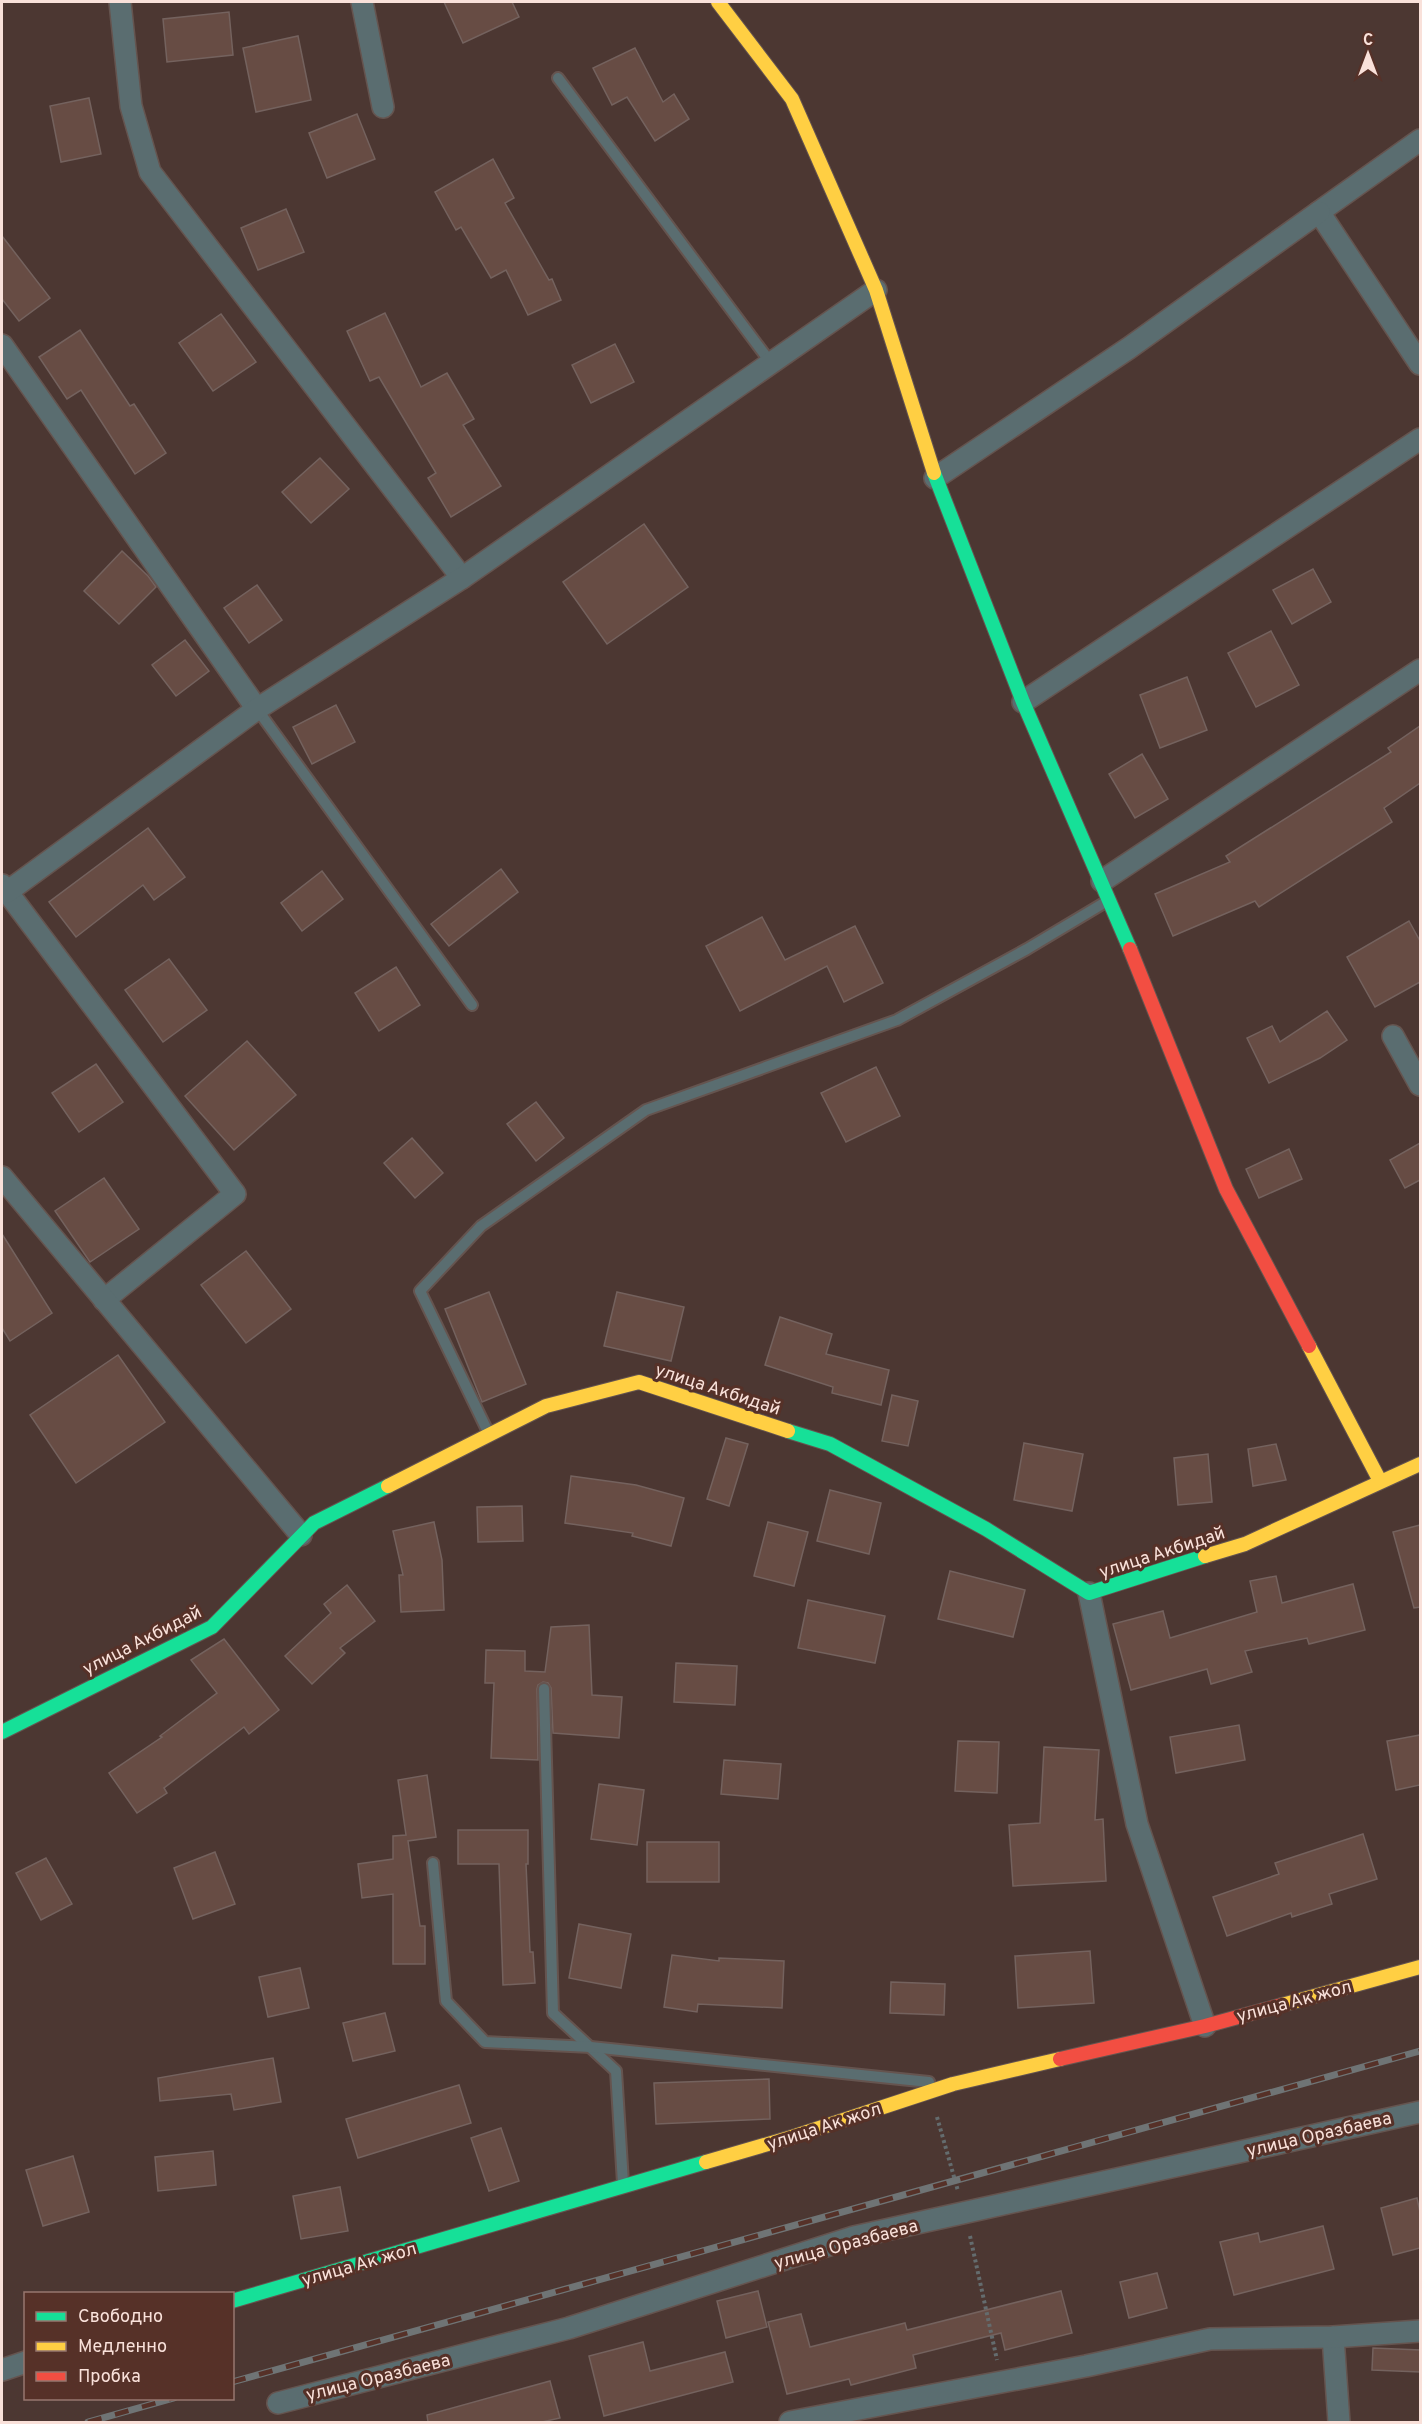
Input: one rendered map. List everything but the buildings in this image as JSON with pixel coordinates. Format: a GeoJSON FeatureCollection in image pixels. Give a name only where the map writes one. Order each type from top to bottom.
{"type":"FeatureCollection","features":[{"type":"Feature","properties":{"kind":"street"},"geometry":{"type":"LineString","coordinates":[[120,2],[131,106],[150,172],[462,578]]}},
{"type":"Feature","properties":{"kind":"street"},"geometry":{"type":"LineString","coordinates":[[362,2],[383,107]]}},
{"type":"Feature","properties":{"kind":"street"},"geometry":{"type":"LineString","coordinates":[[721,2],[792,99],[876,290],[935,478],[1023,702],[1106,890],[1226,1189],[1380,1481]]}},
{"type":"Feature","properties":{"kind":"street"},"geometry":{"type":"LineString","coordinates":[[935,478],[1129,348],[1420,140]]}},
{"type":"Feature","properties":{"kind":"street"},"geometry":{"type":"LineString","coordinates":[[1319,212],[1420,364]]}},
{"type":"Feature","properties":{"kind":"street"},"geometry":{"type":"LineString","coordinates":[[104,1300],[235,1194],[4,888],[257,709],[462,578],[876,290]]}},
{"type":"Feature","properties":{"kind":"street"},"geometry":{"type":"LineString","coordinates":[[2,345],[257,709]]}},
{"type":"Feature","properties":{"kind":"street"},"geometry":{"type":"LineString","coordinates":[[1023,702],[1420,439]]}},
{"type":"Feature","properties":{"kind":"street"},"geometry":{"type":"LineString","coordinates":[[1106,890],[1420,670]]}},
{"type":"Feature","properties":{"kind":"street"},"geometry":{"type":"LineString","coordinates":[[1393,1036],[1420,1085]]}},
{"type":"Feature","properties":{"kind":"street"},"geometry":{"type":"LineString","coordinates":[[2,1177],[301,1535]]}},
{"type":"Feature","properties":{"kind":"street","name":"улица Акбидай"},"geometry":{"type":"LineString","coordinates":[[2,1732],[212,1627],[314,1523],[546,1406],[639,1382],[830,1444],[986,1529],[1089,1593],[1245,1544],[1420,1464]]}},
{"type":"Feature","properties":{"kind":"street"},"geometry":{"type":"LineString","coordinates":[[1089,1593],[1137,1824],[1205,2026]]}},
{"type":"Feature","properties":{"kind":"street","name":"улица Ак жол"},"geometry":{"type":"LineString","coordinates":[[234,2300],[792,2137],[953,2084],[1205,2026],[1420,1967]]}},
{"type":"Feature","properties":{"kind":"street","name":"улица Оразбаева"},"geometry":{"type":"LineString","coordinates":[[278,2403],[570,2328],[854,2237],[1420,2112]]}},
{"type":"Feature","properties":{"kind":"street"},"geometry":{"type":"LineString","coordinates":[[790,2422],[1086,2366],[1210,2339],[1333,2337],[1420,2331]]}},
{"type":"Feature","properties":{"kind":"street"},"geometry":{"type":"LineString","coordinates":[[1333,2337],[1339,2422]]}},
{"type":"Feature","properties":{"kind":"street"},"geometry":{"type":"LineString","coordinates":[[2,2370],[24,2363]]}},
{"type":"Feature","properties":{"kind":"lane"},"geometry":{"type":"LineString","coordinates":[[558,78],[771,363]]}},
{"type":"Feature","properties":{"kind":"lane"},"geometry":{"type":"LineString","coordinates":[[257,709],[472,1005]]}},
{"type":"Feature","properties":{"kind":"lane"},"geometry":{"type":"LineString","coordinates":[[489,1434],[420,1291],[481,1226],[646,1110],[897,1020],[1027,949],[1106,890]]}},
{"type":"Feature","properties":{"kind":"lane"},"geometry":{"type":"LineString","coordinates":[[544,1689],[553,2013],[616,2071],[624,2187]]}},
{"type":"Feature","properties":{"kind":"lane"},"geometry":{"type":"LineString","coordinates":[[433,1863],[446,2001],[485,2042],[591,2048],[953,2084]]}},
{"type":"Feature","properties":{"kind":"railway"},"geometry":{"type":"LineString","coordinates":[[234,2381],[1420,2051]]}},
{"type":"Feature","properties":{"kind":"railway"},"geometry":{"type":"LineString","coordinates":[[88,2422],[167,2400]]}},
{"type":"Feature","properties":{"kind":"traffic: fast"},"geometry":{"type":"LineString","coordinates":[[934,473],[1023,702],[1130,949]]}},
{"type":"Feature","properties":{"kind":"traffic: fast"},"geometry":{"type":"LineString","coordinates":[[788,1431],[830,1444],[986,1529],[1089,1593],[1205,1556]]}},
{"type":"Feature","properties":{"kind":"traffic: fast"},"geometry":{"type":"LineString","coordinates":[[2,1732],[212,1627],[314,1523],[388,1486]]}},
{"type":"Feature","properties":{"kind":"traffic: fast"},"geometry":{"type":"LineString","coordinates":[[234,2300],[706,2162]]}},
{"type":"Feature","properties":{"kind":"traffic: slow"},"geometry":{"type":"LineString","coordinates":[[718,2],[792,99],[876,290],[934,473]]}},
{"type":"Feature","properties":{"kind":"traffic: slow"},"geometry":{"type":"LineString","coordinates":[[1309,1346],[1380,1481]]}},
{"type":"Feature","properties":{"kind":"traffic: slow"},"geometry":{"type":"LineString","coordinates":[[388,1486],[546,1406],[639,1382],[788,1431]]}},
{"type":"Feature","properties":{"kind":"traffic: slow"},"geometry":{"type":"LineString","coordinates":[[1205,1556],[1245,1544],[1420,1464]]}},
{"type":"Feature","properties":{"kind":"traffic: slow"},"geometry":{"type":"LineString","coordinates":[[1282,2005],[1420,1967]]}},
{"type":"Feature","properties":{"kind":"traffic: slow"},"geometry":{"type":"LineString","coordinates":[[706,2162],[792,2137],[953,2084],[1060,2059]]}},
{"type":"Feature","properties":{"kind":"traffic: jam"},"geometry":{"type":"LineString","coordinates":[[1130,949],[1226,1189],[1309,1346]]}},
{"type":"Feature","properties":{"kind":"traffic: jam"},"geometry":{"type":"LineString","coordinates":[[1060,2059],[1205,2026],[1282,2005]]}}]}
